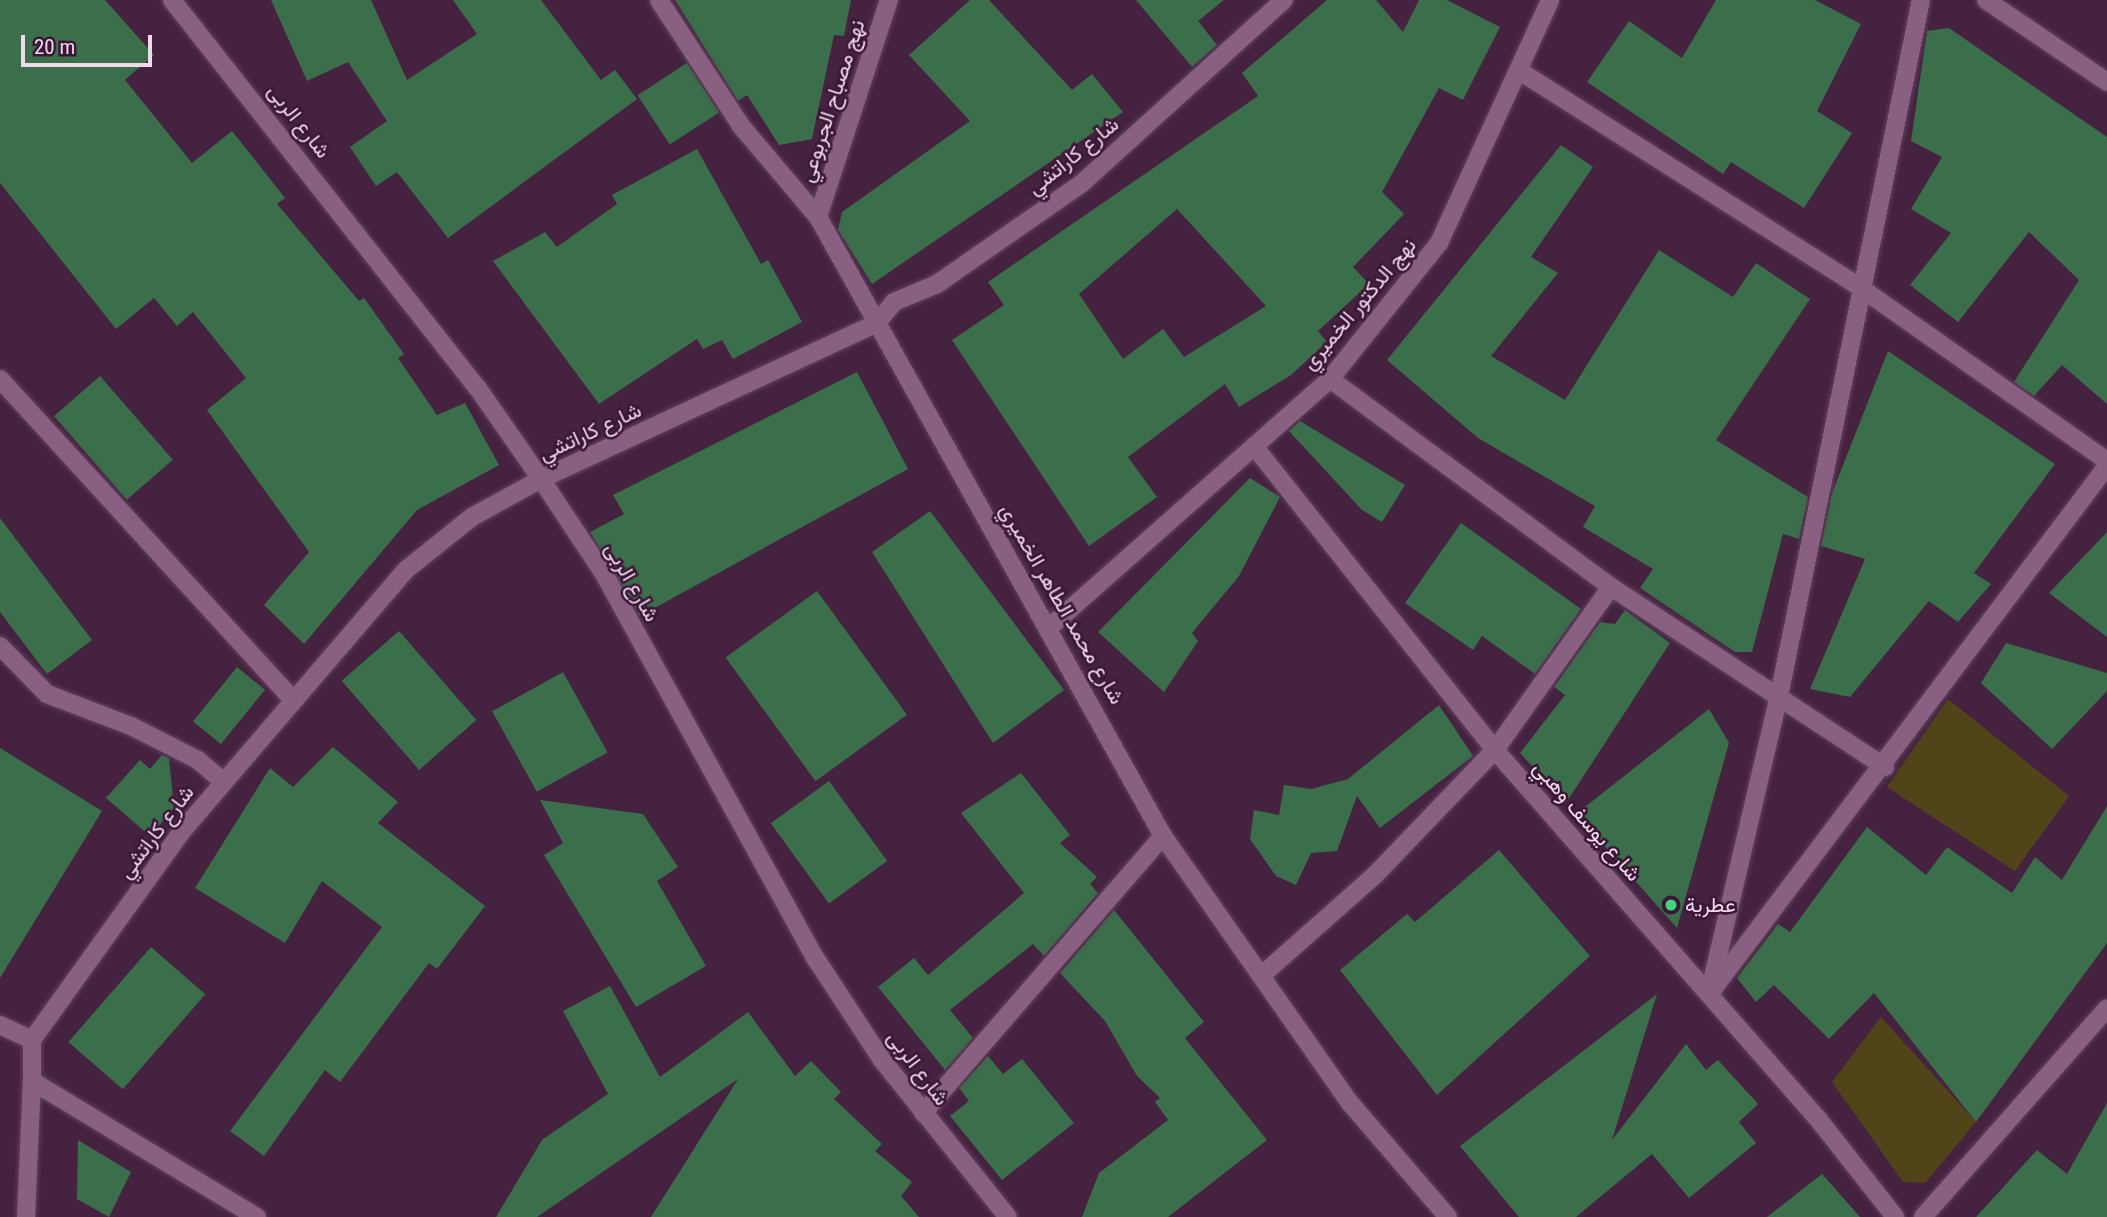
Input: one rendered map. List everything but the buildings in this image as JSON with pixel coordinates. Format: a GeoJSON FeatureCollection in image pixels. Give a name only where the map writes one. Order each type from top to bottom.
{"type":"FeatureCollection","features":[{"type":"Feature","properties":{"kind":"street","name":"شارع الربى"},"geometry":{"type":"LineString","coordinates":[[172,0],[477,387],[541,479],[604,574],[810,948],[923,1113],[1008,1217]]}},
{"type":"Feature","properties":{"kind":"street","name":"شارع محمد الطاهر الخميري"},"geometry":{"type":"LineString","coordinates":[[659,0],[741,126],[818,217],[1051,626],[1163,836],[1351,1104],[1448,1217]]}},
{"type":"Feature","properties":{"kind":"street","name":"نهج مصباح الجربوعي"},"geometry":{"type":"LineString","coordinates":[[818,217],[889,0]]}},
{"type":"Feature","properties":{"kind":"street","name":"شارع كاراتشي"},"geometry":{"type":"LineString","coordinates":[[32,1040],[223,782],[407,569],[472,517],[541,479],[877,323],[894,302],[937,284],[1081,184],[1284,0]]}},
{"type":"Feature","properties":{"kind":"street","name":"نهج الدكتور الخميري"},"geometry":{"type":"LineString","coordinates":[[1051,626],[1330,379],[1439,243],[1521,72],[1550,0]]}},
{"type":"Feature","properties":{"kind":"street"},"geometry":{"type":"LineString","coordinates":[[1709,994],[1779,696],[1921,0]]}},
{"type":"Feature","properties":{"kind":"street"},"geometry":{"type":"LineString","coordinates":[[1986,0],[2107,82]]}},
{"type":"Feature","properties":{"kind":"street"},"geometry":{"type":"LineString","coordinates":[[1521,72],[1861,288],[2107,463],[1885,767],[1709,994]]}},
{"type":"Feature","properties":{"kind":"street"},"geometry":{"type":"LineString","coordinates":[[0,379],[292,699]]}},
{"type":"Feature","properties":{"kind":"street"},"geometry":{"type":"LineString","coordinates":[[1330,379],[1611,587],[1885,767]]}},
{"type":"Feature","properties":{"kind":"street","name":"شارع يوسف وهبي"},"geometry":{"type":"LineString","coordinates":[[1254,446],[1495,750],[1709,994],[1895,1217]]}},
{"type":"Feature","properties":{"kind":"street"},"geometry":{"type":"LineString","coordinates":[[1262,975],[1374,876],[1495,750],[1611,587]]}},
{"type":"Feature","properties":{"kind":"street"},"geometry":{"type":"LineString","coordinates":[[0,646],[47,694],[131,726],[198,760],[223,782]]}},
{"type":"Feature","properties":{"kind":"street"},"geometry":{"type":"LineString","coordinates":[[923,1113],[1163,836]]}},
{"type":"Feature","properties":{"kind":"street"},"geometry":{"type":"LineString","coordinates":[[1923,1217],[2107,1008]]}},
{"type":"Feature","properties":{"kind":"street"},"geometry":{"type":"LineString","coordinates":[[0,1025],[32,1040],[26,1217]]}},
{"type":"Feature","properties":{"kind":"street"},"geometry":{"type":"LineString","coordinates":[[32,1081],[257,1217]]}},
{"type":"Feature","properties":{"kind":"shaded area"},"geometry":{"type":"Polygon","coordinates":[[[1948,699],[2069,796],[2015,871],[1887,787],[1948,699]]]}},
{"type":"Feature","properties":{"kind":"shaded area"},"geometry":{"type":"Polygon","coordinates":[[[1881,1017],[1976,1122],[1925,1183],[1903,1182],[1832,1082],[1881,1017]]]}},
{"type":"Feature","properties":{"kind":"place","name":"عطرية"},"geometry":{"type":"Point","coordinates":[1671,905]}}]}
